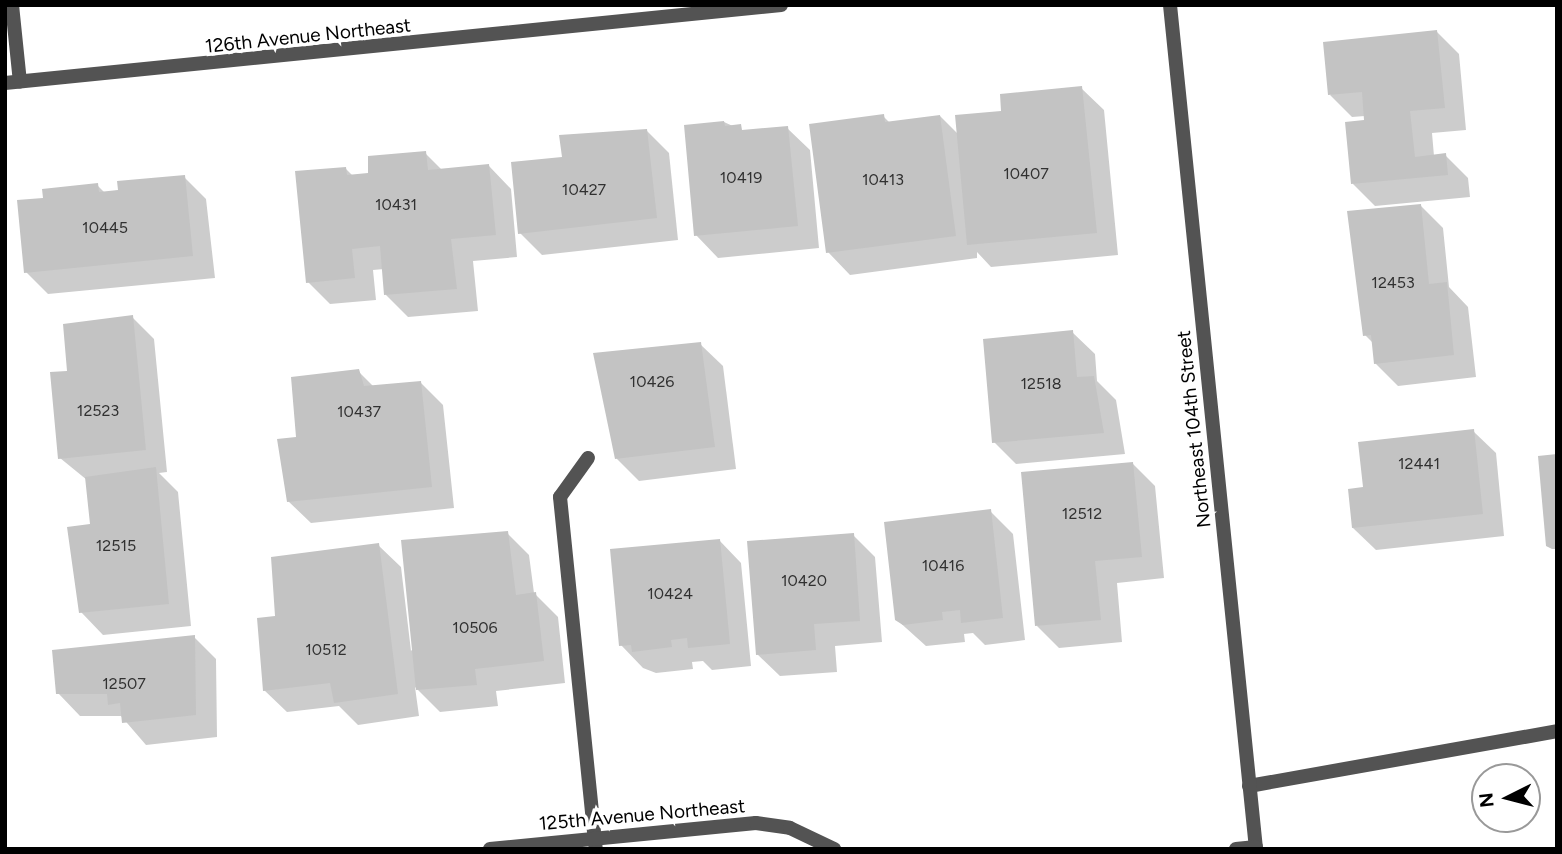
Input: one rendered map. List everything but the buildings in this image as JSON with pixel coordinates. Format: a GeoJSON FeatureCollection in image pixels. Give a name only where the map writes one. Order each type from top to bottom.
{"type":"FeatureCollection","features":[{"type":"Feature","properties":{"kind":"street"},"geometry":{"type":"LineString","coordinates":[[12,5],[13,83]]}},
{"type":"Feature","properties":{"kind":"street","name":"126th Avenue Northeast"},"geometry":{"type":"LineString","coordinates":[[13,83],[781,5]]}},
{"type":"Feature","properties":{"kind":"street","name":"Northeast 104th Street"},"geometry":{"type":"LineString","coordinates":[[1170,5],[1256,848]]}},
{"type":"Feature","properties":{"kind":"street"},"geometry":{"type":"LineString","coordinates":[[588,458],[560,497],[595,844]]}},
{"type":"Feature","properties":{"kind":"street"},"geometry":{"type":"LineString","coordinates":[[1249,786],[1557,731]]}},
{"type":"Feature","properties":{"kind":"street","name":"125th Avenue Northeast"},"geometry":{"type":"LineString","coordinates":[[490,849],[595,844],[756,823],[789,828],[834,849]]}},
{"type":"Feature","properties":{"kind":"street"},"geometry":{"type":"LineString","coordinates":[[1236,849],[1256,848]]}}]}
